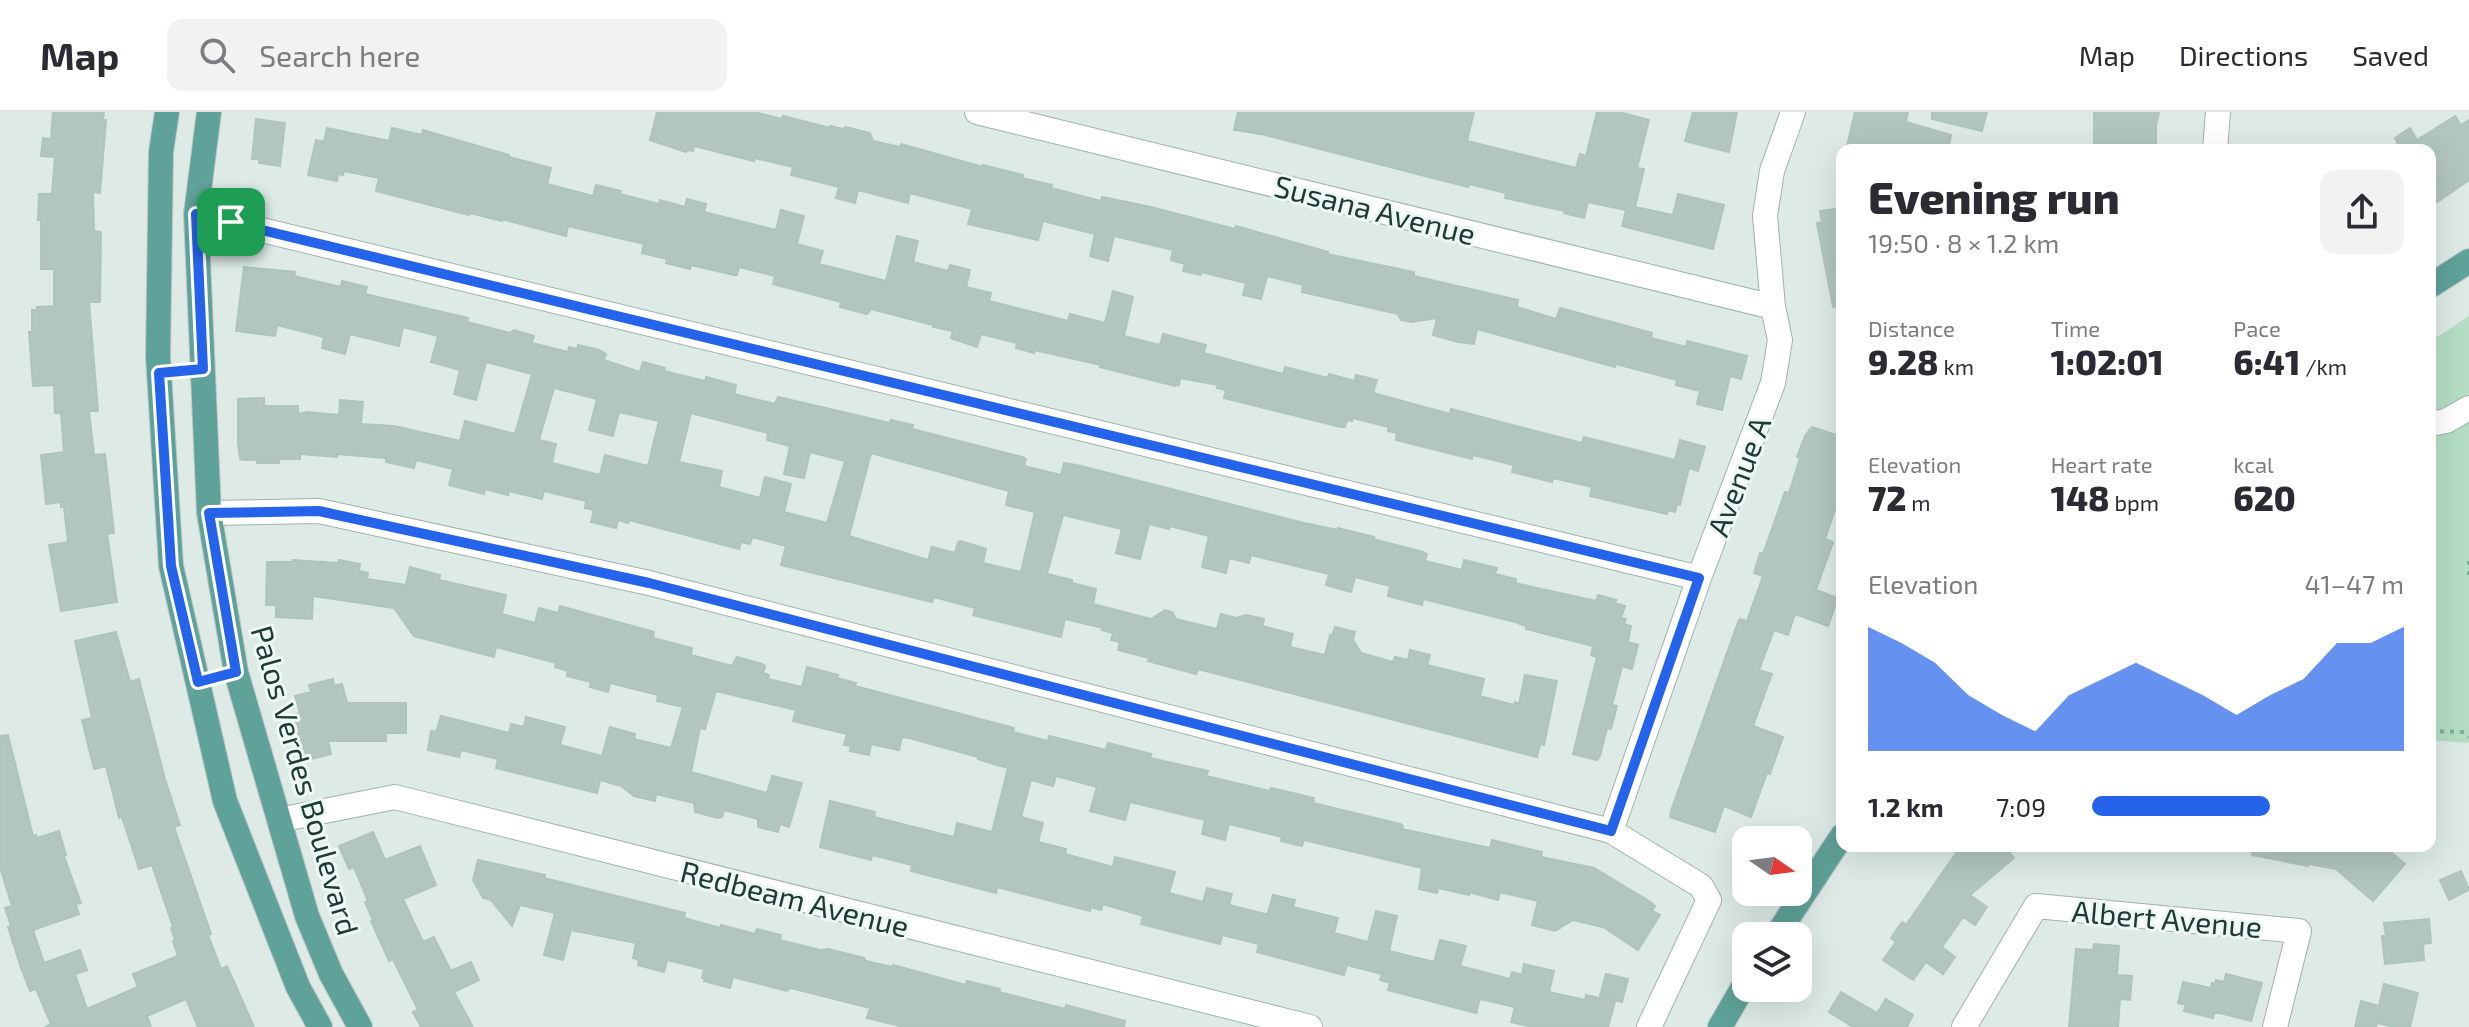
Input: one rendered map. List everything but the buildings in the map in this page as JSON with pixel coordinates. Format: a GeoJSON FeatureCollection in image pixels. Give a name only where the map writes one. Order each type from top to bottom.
{"type":"FeatureCollection","features":[{"type":"Feature","properties":{"kind":"main road"},"geometry":{"type":"LineString","coordinates":[[167,112],[161,152],[159,373],[171,566],[225,801],[298,987],[320,1027]]}},
{"type":"Feature","properties":{"kind":"main road","name":"Palos Verdes Boulevard"},"geometry":{"type":"LineString","coordinates":[[209,112],[196,214],[209,513],[236,672],[307,916],[331,974],[360,1027]]}},
{"type":"Feature","properties":{"kind":"main road"},"geometry":{"type":"LineString","coordinates":[[2436,282],[2469,261]]}},
{"type":"Feature","properties":{"kind":"main road"},"geometry":{"type":"LineString","coordinates":[[159,373],[203,369]]}},
{"type":"Feature","properties":{"kind":"main road"},"geometry":{"type":"LineString","coordinates":[[198,682],[236,672]]}},
{"type":"Feature","properties":{"kind":"main road"},"geometry":{"type":"LineString","coordinates":[[1785,922],[1836,845]]}},
{"type":"Feature","properties":{"kind":"main road"},"geometry":{"type":"LineString","coordinates":[[298,987],[331,974]]}},
{"type":"Feature","properties":{"kind":"main road"},"geometry":{"type":"LineString","coordinates":[[1720,1027],[1734,1002]]}},
{"type":"Feature","properties":{"kind":"street","name":"Susana Avenue"},"geometry":{"type":"LineString","coordinates":[[977,112],[1773,307]]}},
{"type":"Feature","properties":{"kind":"street","name":"Avenue A"},"geometry":{"type":"LineString","coordinates":[[1611,831],[1699,578],[1773,383],[1780,340],[1773,307],[1765,216],[1772,171],[1793,112]]}},
{"type":"Feature","properties":{"kind":"street"},"geometry":{"type":"LineString","coordinates":[[2215,144],[2218,112]]}},
{"type":"Feature","properties":{"kind":"street"},"geometry":{"type":"LineString","coordinates":[[196,214],[1699,578]]}},
{"type":"Feature","properties":{"kind":"street"},"geometry":{"type":"LineString","coordinates":[[2436,423],[2446,421],[2469,408]]}},
{"type":"Feature","properties":{"kind":"street"},"geometry":{"type":"LineString","coordinates":[[209,513],[319,511],[649,583],[1611,831],[1701,886],[1709,900],[1649,1027]]}},
{"type":"Feature","properties":{"kind":"street","name":"Redbeam Avenue"},"geometry":{"type":"LineString","coordinates":[[279,820],[395,797],[1310,1027]]}},
{"type":"Feature","properties":{"kind":"street","name":"Albert Avenue"},"geometry":{"type":"LineString","coordinates":[[1964,1027],[2036,906],[2299,931],[2275,1027]]}},
{"type":"Feature","properties":{"kind":"path"},"geometry":{"type":"LineString","coordinates":[[2469,561],[2469,580]]}},
{"type":"Feature","properties":{"kind":"path"},"geometry":{"type":"LineString","coordinates":[[2436,731],[2464,732],[2469,737]]}},
{"type":"Feature","properties":{"kind":"green space"},"geometry":{"type":"Polygon","coordinates":[[[2469,316],[2469,743],[2436,740],[2436,338],[2469,316]]]}},
{"type":"Feature","properties":{"kind":"route"},"geometry":{"type":"LineString","coordinates":[[196,214],[231,222],[1699,578],[1611,831],[649,583],[319,511],[209,513],[236,672],[198,682],[171,566],[159,373],[203,369],[196,214]]}}]}
